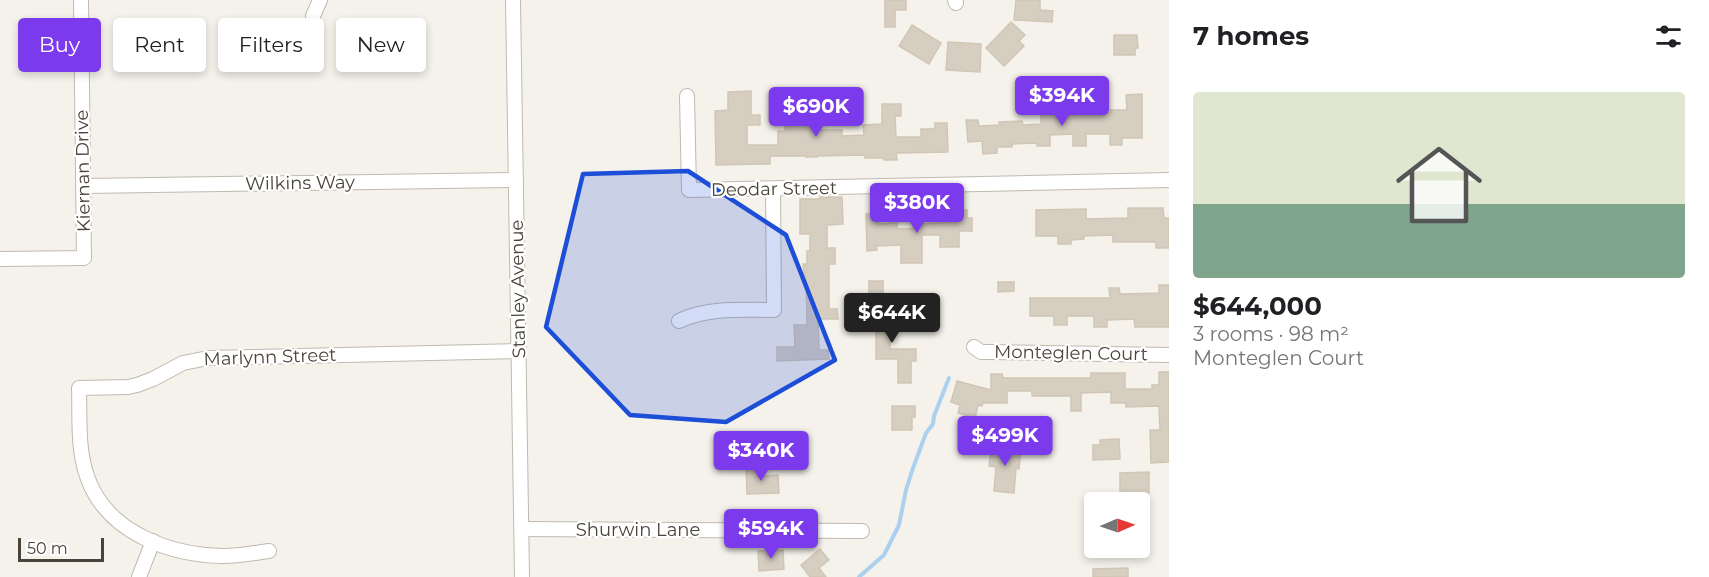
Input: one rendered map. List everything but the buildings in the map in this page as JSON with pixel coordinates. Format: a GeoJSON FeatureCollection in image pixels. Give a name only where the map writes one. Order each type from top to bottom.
{"type":"FeatureCollection","features":[{"type":"Feature","properties":{"kind":"street","name":"Kiernan Drive"},"geometry":{"type":"LineString","coordinates":[[0,259],[84,258],[81,0]]}},
{"type":"Feature","properties":{"kind":"street"},"geometry":{"type":"LineString","coordinates":[[313,16],[320,0]]}},
{"type":"Feature","properties":{"kind":"street","name":"Stanley Avenue"},"geometry":{"type":"LineString","coordinates":[[513,0],[522,577]]}},
{"type":"Feature","properties":{"kind":"street","name":"Deodar Street"},"geometry":{"type":"LineString","coordinates":[[687,96],[688,190],[1169,180]]}},
{"type":"Feature","properties":{"kind":"street","name":"Wilkins Way"},"geometry":{"type":"LineString","coordinates":[[83,186],[516,180]]}},
{"type":"Feature","properties":{"kind":"street"},"geometry":{"type":"LineString","coordinates":[[679,321],[701,313],[718,311],[774,310],[773,189]]}},
{"type":"Feature","properties":{"kind":"street","name":"Monteglen Court"},"geometry":{"type":"LineString","coordinates":[[974,347],[981,352],[1169,355]]}},
{"type":"Feature","properties":{"kind":"street","name":"Marlynn Street"},"geometry":{"type":"LineString","coordinates":[[269,551],[224,556],[184,551],[135,533],[113,517],[96,496],[83,462],[79,388],[137,385],[183,363],[208,358],[518,351]]}},
{"type":"Feature","properties":{"kind":"street","name":"Shurwin Lane"},"geometry":{"type":"LineString","coordinates":[[522,529],[862,531]]}},
{"type":"Feature","properties":{"kind":"street"},"geometry":{"type":"LineString","coordinates":[[139,577],[153,541]]}},
{"type":"Feature","properties":{"kind":"highlighted area"},"geometry":{"type":"Polygon","coordinates":[[[688,171],[786,235],[835,360],[726,422],[630,415],[546,327],[583,174],[688,171]]]}},
{"type":"Feature","properties":{"kind":"waterway"},"geometry":{"type":"LineString","coordinates":[[859,577],[884,555],[899,525],[912,471],[926,433],[933,424],[949,378]]}}]}
